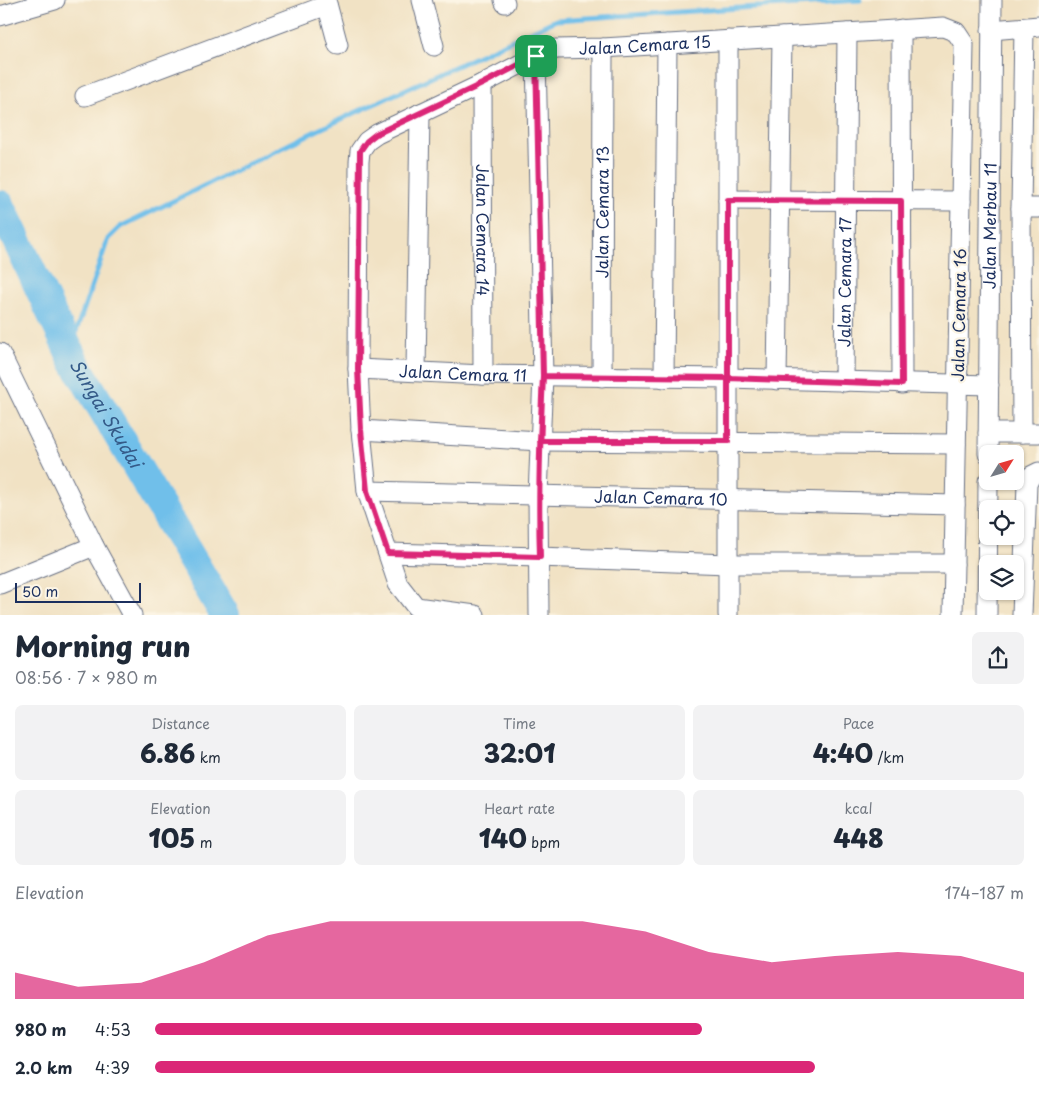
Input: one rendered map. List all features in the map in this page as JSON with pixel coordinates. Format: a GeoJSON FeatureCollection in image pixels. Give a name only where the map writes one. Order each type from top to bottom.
{"type":"FeatureCollection","features":[{"type":"Feature","properties":{"kind":"street"},"geometry":{"type":"LineString","coordinates":[[0,16],[55,0]]}},
{"type":"Feature","properties":{"kind":"street"},"geometry":{"type":"LineString","coordinates":[[422,0],[434,46]]}},
{"type":"Feature","properties":{"kind":"street","name":"Jalan Merbau 11"},"geometry":{"type":"LineString","coordinates":[[988,445],[992,0]]}},
{"type":"Feature","properties":{"kind":"street"},"geometry":{"type":"LineString","coordinates":[[85,96],[326,3],[338,46]]}},
{"type":"Feature","properties":{"kind":"street","name":"Jalan Cemara 15"},"geometry":{"type":"LineString","coordinates":[[475,615],[416,606],[398,584],[367,491],[358,369],[360,151],[367,141],[376,134],[482,84],[536,56],[556,49],[603,48],[943,26]]}},
{"type":"Feature","properties":{"kind":"street","name":"Jalan Cemara 16"},"geometry":{"type":"LineString","coordinates":[[943,26],[956,32],[964,44],[953,615]]}},
{"type":"Feature","properties":{"kind":"street"},"geometry":{"type":"LineString","coordinates":[[988,433],[1030,433],[1031,27],[992,30]]}},
{"type":"Feature","properties":{"kind":"street"},"geometry":{"type":"LineString","coordinates":[[901,29],[902,384]]}},
{"type":"Feature","properties":{"kind":"street","name":"Jalan Cemara 17"},"geometry":{"type":"LineString","coordinates":[[844,382],[847,33]]}},
{"type":"Feature","properties":{"kind":"street"},"geometry":{"type":"LineString","coordinates":[[777,380],[782,37]]}},
{"type":"Feature","properties":{"kind":"street"},"geometry":{"type":"LineString","coordinates":[[728,40],[728,615]]}},
{"type":"Feature","properties":{"kind":"street"},"geometry":{"type":"LineString","coordinates":[[664,378],[667,44]]}},
{"type":"Feature","properties":{"kind":"street","name":"Jalan Cemara 13"},"geometry":{"type":"LineString","coordinates":[[602,377],[603,48]]}},
{"type":"Feature","properties":{"kind":"street"},"geometry":{"type":"LineString","coordinates":[[536,56],[543,376],[538,495],[539,615]]}},
{"type":"Feature","properties":{"kind":"street","name":"Jalan Cemara 14"},"geometry":{"type":"LineString","coordinates":[[482,84],[483,375]]}},
{"type":"Feature","properties":{"kind":"street"},"geometry":{"type":"LineString","coordinates":[[416,371],[420,113]]}},
{"type":"Feature","properties":{"kind":"street"},"geometry":{"type":"LineString","coordinates":[[728,200],[961,201]]}},
{"type":"Feature","properties":{"kind":"street"},"geometry":{"type":"LineString","coordinates":[[0,353],[94,546],[132,615]]}},
{"type":"Feature","properties":{"kind":"street","name":"Jalan Cemara 11"},"geometry":{"type":"LineString","coordinates":[[358,369],[483,375],[728,378],[989,386]]}},
{"type":"Feature","properties":{"kind":"street"},"geometry":{"type":"LineString","coordinates":[[361,430],[540,441],[956,444]]}},
{"type":"Feature","properties":{"kind":"street"},"geometry":{"type":"LineString","coordinates":[[1022,615],[1032,545],[1027,484],[1031,476],[1039,472]]}},
{"type":"Feature","properties":{"kind":"street"},"geometry":{"type":"LineString","coordinates":[[987,615],[988,490]]}},
{"type":"Feature","properties":{"kind":"street","name":"Jalan Cemara 10"},"geometry":{"type":"LineString","coordinates":[[367,491],[955,505]]}},
{"type":"Feature","properties":{"kind":"street"},"geometry":{"type":"LineString","coordinates":[[0,584],[94,546]]}},
{"type":"Feature","properties":{"kind":"street"},"geometry":{"type":"LineString","coordinates":[[388,553],[728,564],[954,564]]}},
{"type":"Feature","properties":{"kind":"waterway"},"geometry":{"type":"LineString","coordinates":[[69,352],[108,239],[120,227],[320,129],[556,20],[860,0]]}},
{"type":"Feature","properties":{"kind":"waterway","name":"Sungai Skudai"},"geometry":{"type":"LineString","coordinates":[[0,205],[74,361],[225,615]]}},
{"type":"Feature","properties":{"kind":"route"},"geometry":{"type":"LineString","coordinates":[[536,56],[482,84],[376,134],[367,141],[360,151],[358,369],[361,430],[367,491],[388,553],[540,557],[538,495],[540,441],[543,376],[728,378],[902,384],[901,201],[728,200],[728,340],[728,378],[728,441],[540,441],[543,376],[536,56]]}}]}
